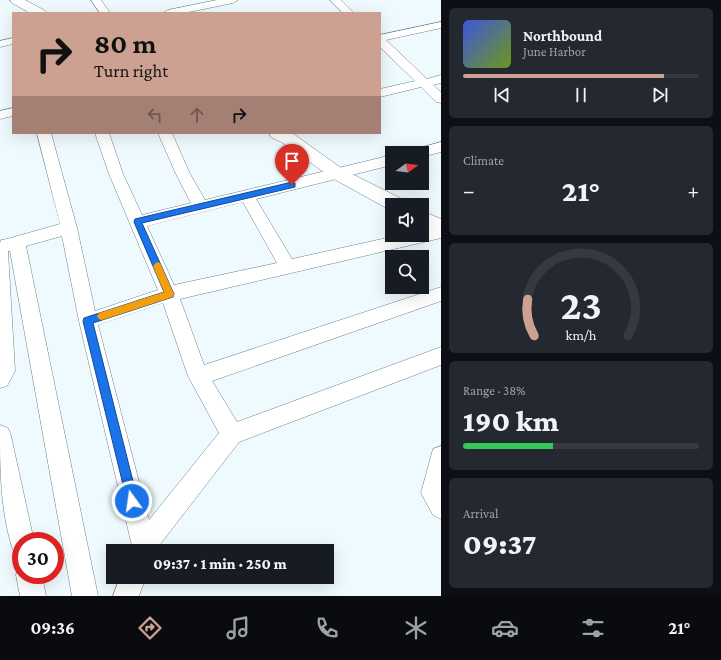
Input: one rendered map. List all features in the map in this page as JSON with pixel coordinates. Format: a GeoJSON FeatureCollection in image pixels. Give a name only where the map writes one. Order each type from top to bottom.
{"type":"FeatureCollection","features":[{"type":"Feature","properties":{"kind":"street"},"geometry":{"type":"LineString","coordinates":[[16,0],[37,12]]}},
{"type":"Feature","properties":{"kind":"street"},"geometry":{"type":"LineString","coordinates":[[96,0],[104,12]]}},
{"type":"Feature","properties":{"kind":"street"},"geometry":{"type":"LineString","coordinates":[[167,0],[174,12],[233,0]]}},
{"type":"Feature","properties":{"kind":"street"},"geometry":{"type":"LineString","coordinates":[[335,0],[348,12]]}},
{"type":"Feature","properties":{"kind":"street"},"geometry":{"type":"LineString","coordinates":[[381,38],[441,25]]}},
{"type":"Feature","properties":{"kind":"street"},"geometry":{"type":"LineString","coordinates":[[0,44],[12,41]]}},
{"type":"Feature","properties":{"kind":"street"},"geometry":{"type":"LineString","coordinates":[[381,42],[441,99]]}},
{"type":"Feature","properties":{"kind":"street"},"geometry":{"type":"LineString","coordinates":[[381,93],[441,79]]}},
{"type":"Feature","properties":{"kind":"street"},"geometry":{"type":"LineString","coordinates":[[0,115],[12,112]]}},
{"type":"Feature","properties":{"kind":"street"},"geometry":{"type":"LineString","coordinates":[[44,134],[69,228],[88,321],[142,544]]}},
{"type":"Feature","properties":{"kind":"street"},"geometry":{"type":"LineString","coordinates":[[102,134],[116,174],[169,294],[198,376],[232,434]]}},
{"type":"Feature","properties":{"kind":"street"},"geometry":{"type":"LineString","coordinates":[[165,134],[182,174],[201,206]]}},
{"type":"Feature","properties":{"kind":"street"},"geometry":{"type":"LineString","coordinates":[[283,135],[338,174],[385,199]]}},
{"type":"Feature","properties":{"kind":"street"},"geometry":{"type":"LineString","coordinates":[[429,150],[441,147]]}},
{"type":"Feature","properties":{"kind":"street"},"geometry":{"type":"LineString","coordinates":[[138,222],[385,162]]}},
{"type":"Feature","properties":{"kind":"street"},"geometry":{"type":"LineString","coordinates":[[247,196],[288,267]]}},
{"type":"Feature","properties":{"kind":"street"},"geometry":{"type":"LineString","coordinates":[[429,222],[441,228]]}},
{"type":"Feature","properties":{"kind":"street"},"geometry":{"type":"LineString","coordinates":[[6,247],[69,228]]}},
{"type":"Feature","properties":{"kind":"street"},"geometry":{"type":"LineString","coordinates":[[88,321],[169,294],[441,232]]}},
{"type":"Feature","properties":{"kind":"street"},"geometry":{"type":"LineString","coordinates":[[0,379],[5,371],[6,247]]}},
{"type":"Feature","properties":{"kind":"street"},"geometry":{"type":"LineString","coordinates":[[6,247],[85,596]]}},
{"type":"Feature","properties":{"kind":"street"},"geometry":{"type":"LineString","coordinates":[[198,376],[441,294]]}},
{"type":"Feature","properties":{"kind":"street"},"geometry":{"type":"LineString","coordinates":[[146,544],[232,434],[441,356]]}},
{"type":"Feature","properties":{"kind":"street"},"geometry":{"type":"LineString","coordinates":[[0,436],[20,532]]}},
{"type":"Feature","properties":{"kind":"street"},"geometry":{"type":"LineString","coordinates":[[441,457],[432,493],[441,507]]}},
{"type":"Feature","properties":{"kind":"street"},"geometry":{"type":"LineString","coordinates":[[30,584],[33,596]]}},
{"type":"Feature","properties":{"kind":"street"},"geometry":{"type":"LineString","coordinates":[[126,596],[130,584]]}},
{"type":"Feature","properties":{"kind":"slow traffic"},"geometry":{"type":"LineString","coordinates":[[102,316],[169,294],[157,266]]}},
{"type":"Feature","properties":{"kind":"route"},"geometry":{"type":"LineString","coordinates":[[132,501],[88,321],[169,294],[138,222],[292,185]]}}]}
